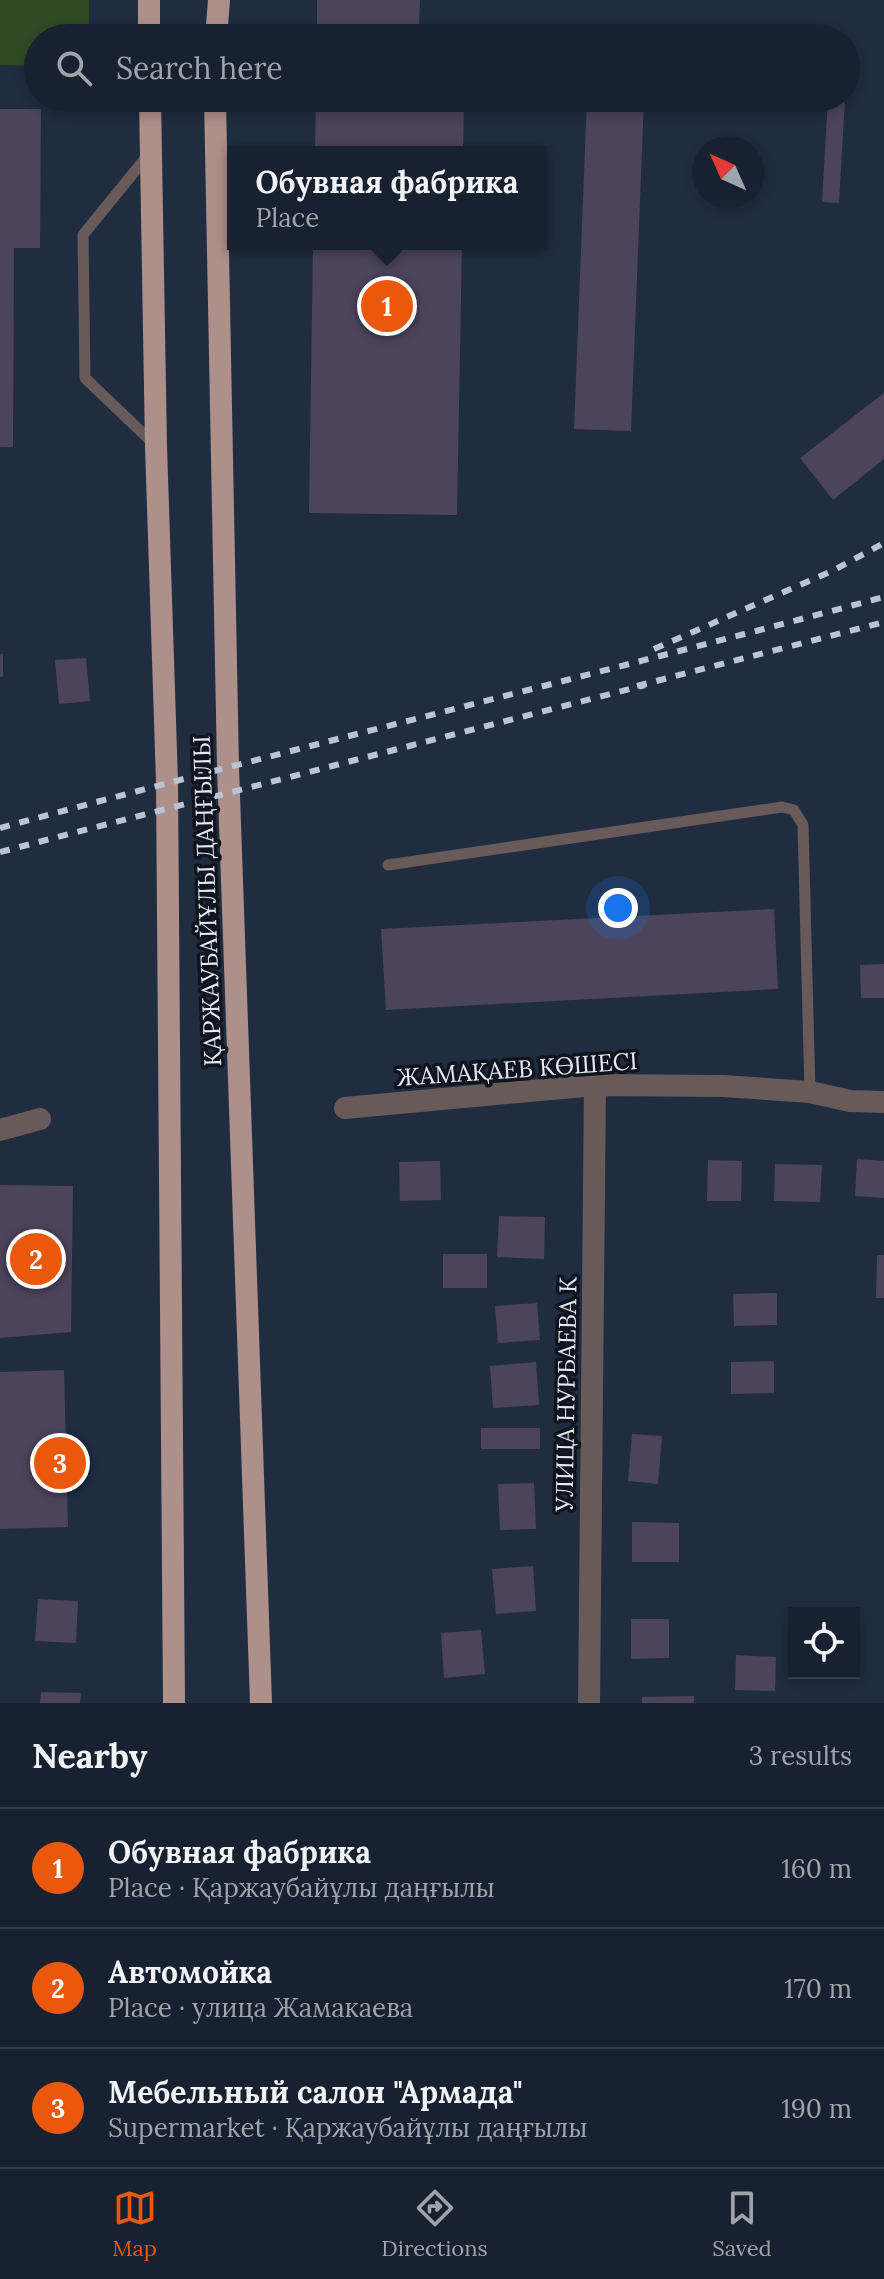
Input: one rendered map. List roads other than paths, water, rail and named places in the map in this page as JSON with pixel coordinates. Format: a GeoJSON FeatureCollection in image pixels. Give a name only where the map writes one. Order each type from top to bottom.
{"type":"FeatureCollection","features":[{"type":"Feature","properties":{"kind":"highway"},"geometry":{"type":"LineString","coordinates":[[149,0],[149,24]]}},
{"type":"Feature","properties":{"kind":"highway"},"geometry":{"type":"LineString","coordinates":[[217,24],[219,0]]}},
{"type":"Feature","properties":{"kind":"highway","name":"ҚАРЖАУБАЙҰЛЫ ДАҢҒЫЛЫ"},"geometry":{"type":"LineString","coordinates":[[150,112],[156,446],[167,782],[174,1703]]}},
{"type":"Feature","properties":{"kind":"highway","name":"ҚАРЖАУБАЙҰЛЫ ДАҢҒЫЛЫ"},"geometry":{"type":"LineString","coordinates":[[215,112],[228,767],[261,1703]]}},
{"type":"Feature","properties":{"kind":"street","name":"ЖАМАҚАЕВ КӨШЕСІ"},"geometry":{"type":"LineString","coordinates":[[345,1108],[595,1085],[723,1086],[810,1092],[850,1101],[884,1102]]}},
{"type":"Feature","properties":{"kind":"street","name":"УЛИЦА НУРБАЕВА К"},"geometry":{"type":"LineString","coordinates":[[589,1703],[595,1085]]}},
{"type":"Feature","properties":{"kind":"street"},"geometry":{"type":"LineString","coordinates":[[0,1130],[40,1119]]}},
{"type":"Feature","properties":{"kind":"lane"},"geometry":{"type":"LineString","coordinates":[[151,152],[83,235],[85,378],[156,446]]}},
{"type":"Feature","properties":{"kind":"lane"},"geometry":{"type":"LineString","coordinates":[[388,865],[782,807],[794,810],[803,825],[810,1092]]}},
{"type":"Feature","properties":{"kind":"railway"},"geometry":{"type":"LineString","coordinates":[[654,649],[834,570],[884,543]]}},
{"type":"Feature","properties":{"kind":"railway"},"geometry":{"type":"LineString","coordinates":[[0,828],[884,597]]}},
{"type":"Feature","properties":{"kind":"railway"},"geometry":{"type":"LineString","coordinates":[[637,686],[884,622]]}},
{"type":"Feature","properties":{"kind":"railway"},"geometry":{"type":"LineString","coordinates":[[0,852],[645,685]]}},
{"type":"Feature","properties":{"kind":"place","name":"Обувная фабрика"},"geometry":{"type":"Point","coordinates":[387,306]}},
{"type":"Feature","properties":{"kind":"place","name":"Автомойка"},"geometry":{"type":"Point","coordinates":[36,1259]}},
{"type":"Feature","properties":{"kind":"place","name":"Мебельный салон \"Армада\""},"geometry":{"type":"Point","coordinates":[60,1463]}}]}
